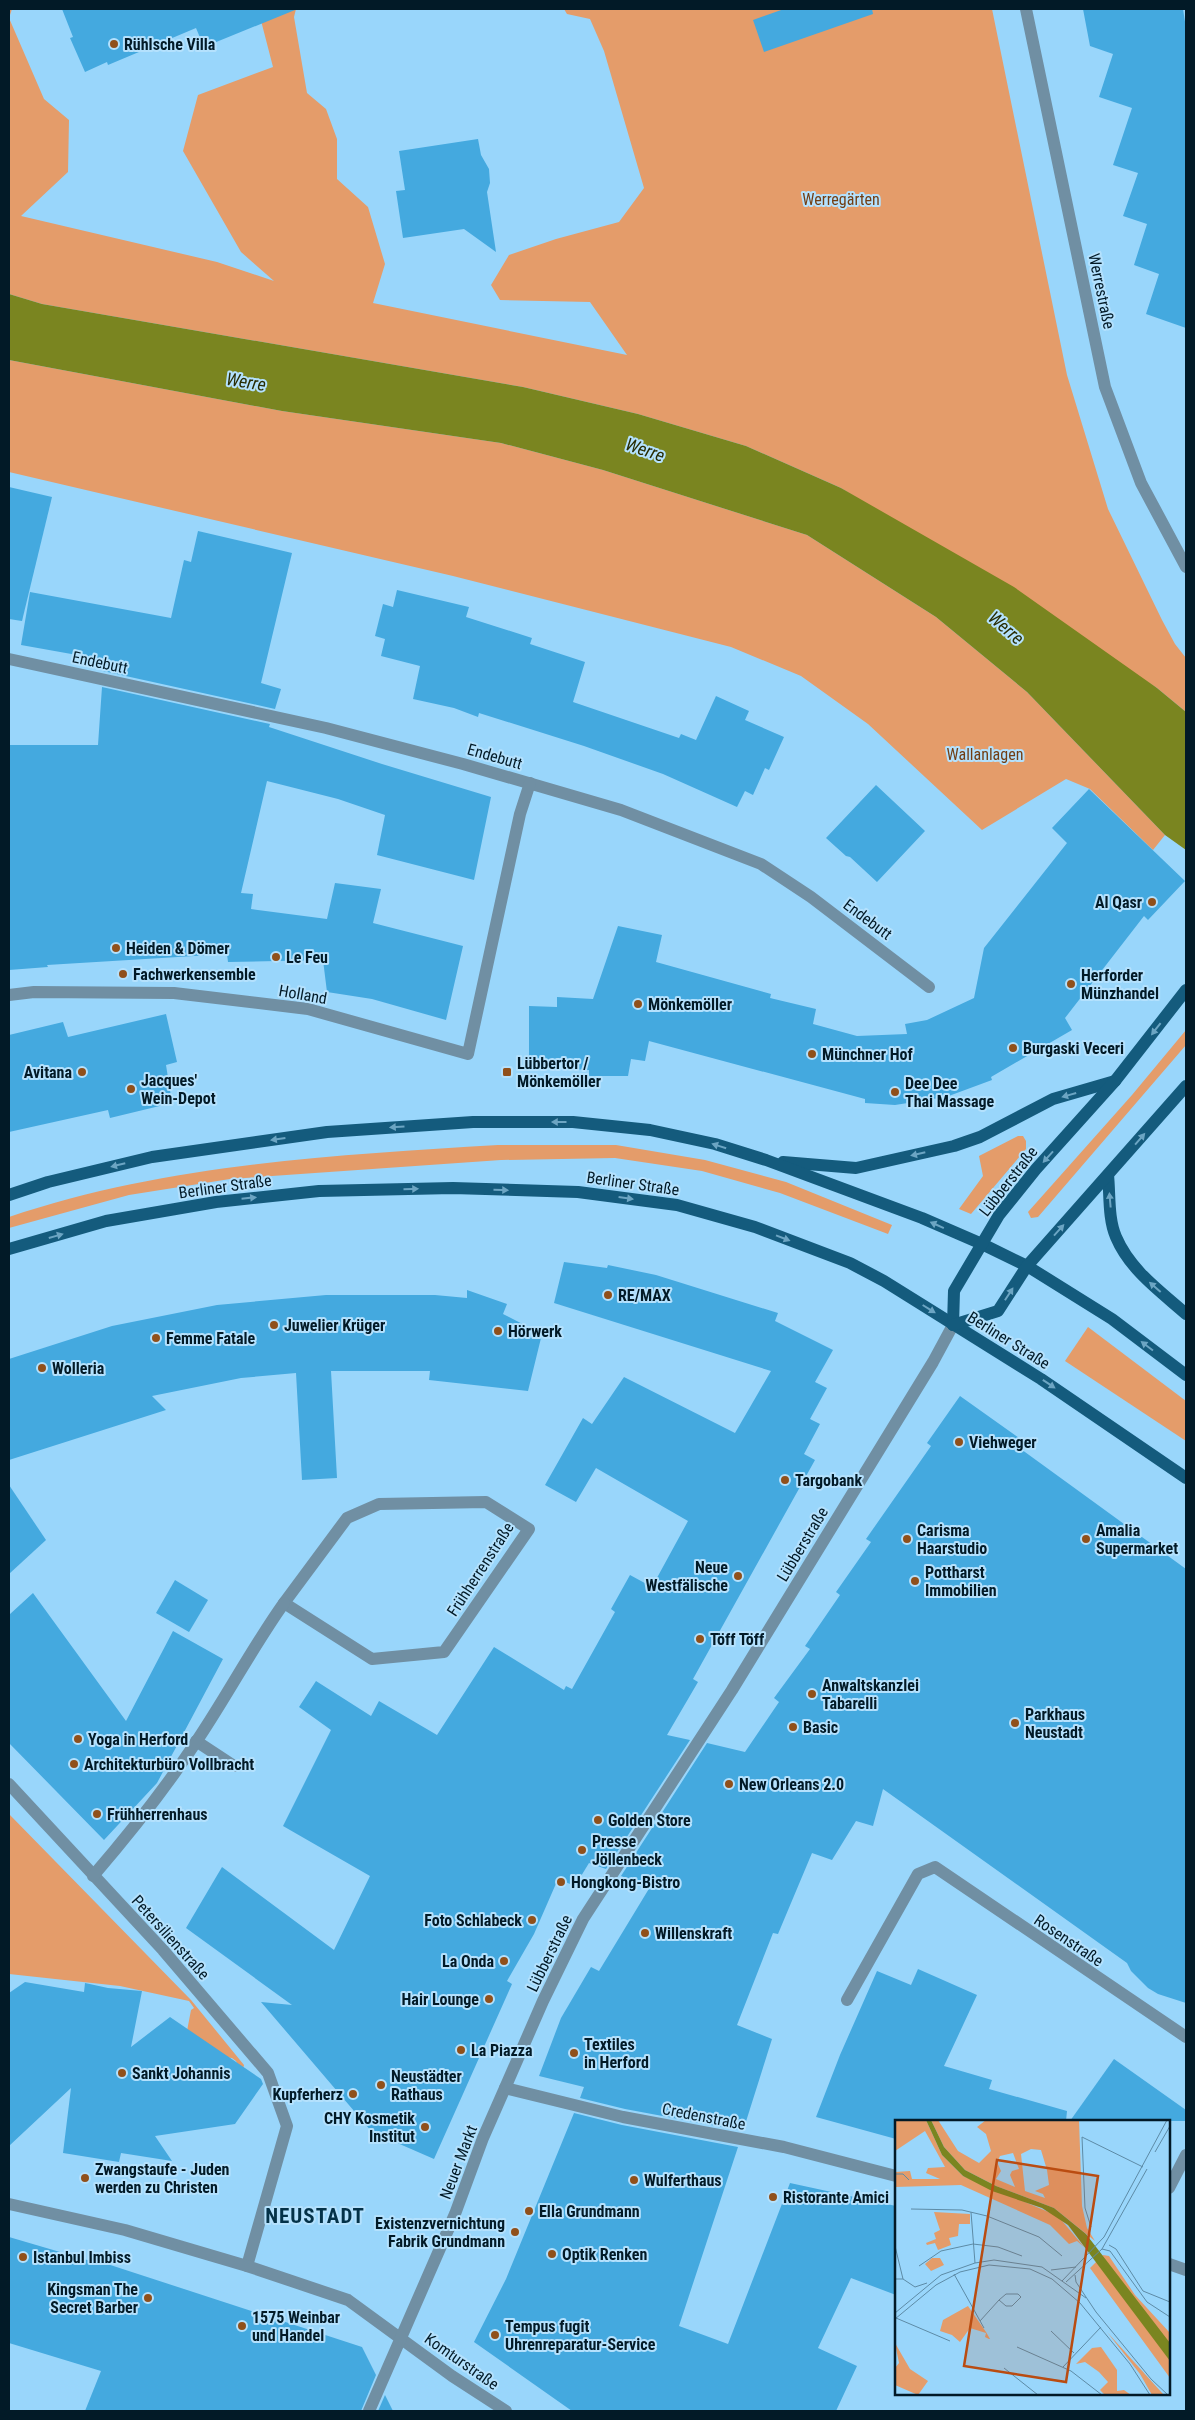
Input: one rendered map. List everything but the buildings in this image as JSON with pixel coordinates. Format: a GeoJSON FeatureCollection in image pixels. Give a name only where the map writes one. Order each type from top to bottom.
{"type":"FeatureCollection","features":[{"type":"Feature","properties":{"kind":"main road","name":"Lübberstraße"},"geometry":{"type":"LineString","coordinates":[[953,1324],[954,1290],[999,1215],[1115,1081],[1186,990]]}},
{"type":"Feature","properties":{"kind":"main road"},"geometry":{"type":"LineString","coordinates":[[766,1160],[856,1168],[954,1146],[980,1137],[1053,1099],[1115,1081]]}},
{"type":"Feature","properties":{"kind":"main road"},"geometry":{"type":"LineString","coordinates":[[953,1324],[998,1311],[1027,1266],[1186,1086]]}},
{"type":"Feature","properties":{"kind":"main road"},"geometry":{"type":"LineString","coordinates":[[9,1195],[48,1182],[152,1157],[327,1132],[473,1122],[573,1122],[650,1130],[715,1144],[766,1160],[922,1218],[982,1244],[1027,1266],[1112,1319],[1186,1375]]}},
{"type":"Feature","properties":{"kind":"main road"},"geometry":{"type":"LineString","coordinates":[[1108,1175],[1115,1236],[1126,1258],[1144,1278],[1186,1314]]}},
{"type":"Feature","properties":{"kind":"main road","name":"Berliner Straße"},"geometry":{"type":"LineString","coordinates":[[9,1249],[106,1221],[216,1202],[319,1191],[453,1188],[578,1192],[677,1206],[755,1227],[850,1263],[884,1281],[1042,1379],[1186,1478]]}},
{"type":"Feature","properties":{"kind":"street","name":"Werrestraße"},"geometry":{"type":"LineString","coordinates":[[1026,9],[1105,387],[1141,483],[1186,566]]}},
{"type":"Feature","properties":{"kind":"street","name":"Endebutt"},"geometry":{"type":"LineString","coordinates":[[9,659],[326,728],[530,783],[621,810],[761,864],[811,897],[929,987]]}},
{"type":"Feature","properties":{"kind":"street","name":"Holland"},"geometry":{"type":"LineString","coordinates":[[9,995],[34,992],[174,993],[308,1009],[468,1054],[520,814],[530,783]]}},
{"type":"Feature","properties":{"kind":"street","name":"Lübberstraße"},"geometry":{"type":"LineString","coordinates":[[505,2088],[543,2001],[583,1919],[732,1690],[933,1362],[953,1324]]}},
{"type":"Feature","properties":{"kind":"street","name":"Frühherrenstraße"},"geometry":{"type":"LineString","coordinates":[[94,1876],[137,1824],[196,1741],[262,1634],[284,1603],[347,1518],[379,1504],[486,1502],[529,1529],[444,1652],[372,1660],[284,1603]]}},
{"type":"Feature","properties":{"kind":"street"},"geometry":{"type":"LineString","coordinates":[[196,1741],[234,1766]]}},
{"type":"Feature","properties":{"kind":"street","name":"Petersilienstraße"},"geometry":{"type":"LineString","coordinates":[[9,1784],[163,1950],[268,2073],[287,2126],[247,2266]]}},
{"type":"Feature","properties":{"kind":"street","name":"Rosenstraße"},"geometry":{"type":"LineString","coordinates":[[847,2000],[918,1874],[935,1867],[1081,1968],[1186,2037]]}},
{"type":"Feature","properties":{"kind":"street","name":"Credenstraße"},"geometry":{"type":"LineString","coordinates":[[505,2088],[623,2117],[784,2147],[895,2176]]}},
{"type":"Feature","properties":{"kind":"street","name":"Neuer Markt"},"geometry":{"type":"LineString","coordinates":[[369,2411],[448,2232],[483,2138],[505,2088]]}},
{"type":"Feature","properties":{"kind":"street"},"geometry":{"type":"LineString","coordinates":[[1170,2186],[1186,2155]]}},
{"type":"Feature","properties":{"kind":"street"},"geometry":{"type":"LineString","coordinates":[[9,2204],[125,2230],[247,2266],[348,2300],[400,2338]]}},
{"type":"Feature","properties":{"kind":"street"},"geometry":{"type":"LineString","coordinates":[[1170,2264],[1186,2270]]}},
{"type":"Feature","properties":{"kind":"street","name":"Komturstraße"},"geometry":{"type":"LineString","coordinates":[[400,2338],[458,2380],[506,2411]]}},
{"type":"Feature","properties":{"kind":"green space","name":"Werregärten"},"geometry":{"type":"Polygon","coordinates":[[[258,9],[296,9],[294,17],[307,93],[326,109],[337,139],[337,179],[368,207],[385,264],[373,303],[627,355],[590,302],[500,300],[491,285],[509,255],[556,239],[619,222],[644,188],[604,51],[590,19],[567,14],[564,9],[992,9],[1067,375],[1108,509],[1162,620],[1175,644],[1186,658],[1186,712],[1157,688],[841,488],[746,446],[638,414],[523,387],[42,304],[9,294],[9,18],[44,99],[69,120],[68,172],[21,216],[217,262],[274,281],[241,252],[183,151],[198,95],[273,67],[258,9]]]}},
{"type":"Feature","properties":{"kind":"green space","name":"Wallanlagen"},"geometry":{"type":"Polygon","coordinates":[[[9,360],[282,411],[501,443],[603,470],[807,535],[936,617],[1027,692],[1165,835],[1153,850],[1090,789],[1066,779],[982,830],[868,724],[801,676],[731,647],[453,576],[9,472],[9,360]]]}},
{"type":"Feature","properties":{"kind":"green space"},"geometry":{"type":"Polygon","coordinates":[[[1186,1030],[1186,1045],[1038,1217],[1031,1218],[1028,1212],[1132,1095],[1186,1030]]]}},
{"type":"Feature","properties":{"kind":"green space"},"geometry":{"type":"Polygon","coordinates":[[[1018,1136],[1023,1136],[1026,1141],[1026,1149],[971,1214],[959,1209],[983,1176],[979,1156],[1018,1136]]]}},
{"type":"Feature","properties":{"kind":"green space"},"geometry":{"type":"Polygon","coordinates":[[[498,1145],[616,1145],[705,1160],[786,1182],[892,1225],[888,1234],[780,1193],[702,1171],[615,1158],[501,1160],[230,1179],[129,1195],[9,1228],[9,1217],[68,1199],[128,1185],[189,1174],[312,1158],[498,1145]]]}},
{"type":"Feature","properties":{"kind":"green space"},"geometry":{"type":"Polygon","coordinates":[[[1088,1327],[1186,1401],[1186,1441],[1065,1361],[1088,1327]]]}},
{"type":"Feature","properties":{"kind":"green space"},"geometry":{"type":"Polygon","coordinates":[[[9,1814],[191,2000],[244,2065],[242,2074],[236,2061],[232,2058],[183,2052],[191,2010],[194,2008],[189,2001],[120,1986],[9,1974],[9,1814]]]}},
{"type":"Feature","properties":{"kind":"water","name":"Werre"},"geometry":{"type":"Polygon","coordinates":[[[9,294],[42,304],[523,387],[638,414],[746,446],[841,488],[1014,587],[1157,688],[1186,712],[1186,850],[1165,835],[1027,692],[936,617],[807,535],[603,470],[501,443],[282,411],[9,360],[9,294]]]}},
{"type":"Feature","properties":{"kind":"place","name":"Rühlsche Villa"},"geometry":{"type":"Point","coordinates":[114,44]}},
{"type":"Feature","properties":{"kind":"place","name":"Al Qasr"},"geometry":{"type":"Point","coordinates":[1152,902]}},
{"type":"Feature","properties":{"kind":"place","name":"Heiden & Dömer"},"geometry":{"type":"Point","coordinates":[116,948]}},
{"type":"Feature","properties":{"kind":"place","name":"Le Feu"},"geometry":{"type":"Point","coordinates":[276,957]}},
{"type":"Feature","properties":{"kind":"place","name":"Fachwerkensemble"},"geometry":{"type":"Point","coordinates":[123,974]}},
{"type":"Feature","properties":{"kind":"place","name":"Herforder Münzhandel"},"geometry":{"type":"Point","coordinates":[1071,984]}},
{"type":"Feature","properties":{"kind":"place","name":"Mönkemöller"},"geometry":{"type":"Point","coordinates":[638,1004]}},
{"type":"Feature","properties":{"kind":"place","name":"Burgaski Veceri"},"geometry":{"type":"Point","coordinates":[1013,1048]}},
{"type":"Feature","properties":{"kind":"place","name":"Münchner Hof"},"geometry":{"type":"Point","coordinates":[812,1054]}},
{"type":"Feature","properties":{"kind":"place","name":"Avitana"},"geometry":{"type":"Point","coordinates":[82,1072]}},
{"type":"Feature","properties":{"kind":"place","name":"Lübbertor / Mönkemöller"},"geometry":{"type":"Point","coordinates":[507,1072]}},
{"type":"Feature","properties":{"kind":"place","name":"Jacques' Wein-Depot"},"geometry":{"type":"Point","coordinates":[131,1089]}},
{"type":"Feature","properties":{"kind":"place","name":"Dee Dee Thai Massage"},"geometry":{"type":"Point","coordinates":[895,1092]}},
{"type":"Feature","properties":{"kind":"place","name":"RE/MAX"},"geometry":{"type":"Point","coordinates":[608,1295]}},
{"type":"Feature","properties":{"kind":"place","name":"Juwelier Krüger"},"geometry":{"type":"Point","coordinates":[274,1325]}},
{"type":"Feature","properties":{"kind":"place","name":"Hörwerk"},"geometry":{"type":"Point","coordinates":[498,1331]}},
{"type":"Feature","properties":{"kind":"place","name":"Femme Fatale"},"geometry":{"type":"Point","coordinates":[156,1338]}},
{"type":"Feature","properties":{"kind":"place","name":"Wolleria"},"geometry":{"type":"Point","coordinates":[42,1368]}},
{"type":"Feature","properties":{"kind":"place","name":"Viehweger"},"geometry":{"type":"Point","coordinates":[959,1442]}},
{"type":"Feature","properties":{"kind":"place","name":"Targobank"},"geometry":{"type":"Point","coordinates":[785,1480]}},
{"type":"Feature","properties":{"kind":"place","name":"Carisma Haarstudio"},"geometry":{"type":"Point","coordinates":[907,1539]}},
{"type":"Feature","properties":{"kind":"place","name":"Amalia Supermarket"},"geometry":{"type":"Point","coordinates":[1086,1539]}},
{"type":"Feature","properties":{"kind":"place","name":"Neue Westfälische"},"geometry":{"type":"Point","coordinates":[738,1576]}},
{"type":"Feature","properties":{"kind":"place","name":"Pottharst Immobilien"},"geometry":{"type":"Point","coordinates":[915,1581]}},
{"type":"Feature","properties":{"kind":"place","name":"Töff Töff"},"geometry":{"type":"Point","coordinates":[700,1639]}},
{"type":"Feature","properties":{"kind":"place","name":"Anwaltskanzlei Tabarelli"},"geometry":{"type":"Point","coordinates":[812,1694]}},
{"type":"Feature","properties":{"kind":"place","name":"Parkhaus Neustadt"},"geometry":{"type":"Point","coordinates":[1015,1723]}},
{"type":"Feature","properties":{"kind":"place","name":"Basic"},"geometry":{"type":"Point","coordinates":[793,1727]}},
{"type":"Feature","properties":{"kind":"place","name":"Yoga in Herford"},"geometry":{"type":"Point","coordinates":[78,1739]}},
{"type":"Feature","properties":{"kind":"place","name":"Architekturbüro Vollbracht"},"geometry":{"type":"Point","coordinates":[74,1764]}},
{"type":"Feature","properties":{"kind":"place","name":"New Orleans 2.0"},"geometry":{"type":"Point","coordinates":[729,1784]}},
{"type":"Feature","properties":{"kind":"place","name":"Frühherrenhaus"},"geometry":{"type":"Point","coordinates":[97,1814]}},
{"type":"Feature","properties":{"kind":"place","name":"Golden Store"},"geometry":{"type":"Point","coordinates":[598,1820]}},
{"type":"Feature","properties":{"kind":"place","name":"Presse Jöllenbeck"},"geometry":{"type":"Point","coordinates":[582,1850]}},
{"type":"Feature","properties":{"kind":"place","name":"Hongkong-Bistro"},"geometry":{"type":"Point","coordinates":[561,1882]}},
{"type":"Feature","properties":{"kind":"place","name":"Foto Schlabeck"},"geometry":{"type":"Point","coordinates":[532,1920]}},
{"type":"Feature","properties":{"kind":"place","name":"Willenskraft"},"geometry":{"type":"Point","coordinates":[645,1933]}},
{"type":"Feature","properties":{"kind":"place","name":"La Onda"},"geometry":{"type":"Point","coordinates":[504,1961]}},
{"type":"Feature","properties":{"kind":"place","name":"Hair Lounge"},"geometry":{"type":"Point","coordinates":[489,1999]}},
{"type":"Feature","properties":{"kind":"place","name":"La Piazza"},"geometry":{"type":"Point","coordinates":[461,2050]}},
{"type":"Feature","properties":{"kind":"place","name":"Textiles in Herford"},"geometry":{"type":"Point","coordinates":[574,2053]}},
{"type":"Feature","properties":{"kind":"place","name":"Sankt Johannis"},"geometry":{"type":"Point","coordinates":[122,2073]}},
{"type":"Feature","properties":{"kind":"place","name":"Neustädter Rathaus"},"geometry":{"type":"Point","coordinates":[381,2085]}},
{"type":"Feature","properties":{"kind":"place","name":"Kupferherz"},"geometry":{"type":"Point","coordinates":[353,2094]}},
{"type":"Feature","properties":{"kind":"place","name":"CHY Kosmetik Institut"},"geometry":{"type":"Point","coordinates":[425,2127]}},
{"type":"Feature","properties":{"kind":"place","name":"Zwangstaufe - Juden werden zu Christen"},"geometry":{"type":"Point","coordinates":[85,2178]}},
{"type":"Feature","properties":{"kind":"place","name":"Wulferthaus"},"geometry":{"type":"Point","coordinates":[634,2180]}},
{"type":"Feature","properties":{"kind":"place","name":"Ristorante Amici"},"geometry":{"type":"Point","coordinates":[773,2197]}},
{"type":"Feature","properties":{"kind":"place","name":"Ella Grundmann"},"geometry":{"type":"Point","coordinates":[529,2211]}},
{"type":"Feature","properties":{"kind":"place","name":"Existenzvernichtung Fabrik Grundmann"},"geometry":{"type":"Point","coordinates":[515,2232]}},
{"type":"Feature","properties":{"kind":"place","name":"Optik Renken"},"geometry":{"type":"Point","coordinates":[552,2254]}},
{"type":"Feature","properties":{"kind":"place","name":"Istanbul Imbiss"},"geometry":{"type":"Point","coordinates":[23,2257]}},
{"type":"Feature","properties":{"kind":"place","name":"Kingsman The Secret Barber"},"geometry":{"type":"Point","coordinates":[148,2298]}},
{"type":"Feature","properties":{"kind":"place","name":"1575 Weinbar und Handel"},"geometry":{"type":"Point","coordinates":[242,2326]}},
{"type":"Feature","properties":{"kind":"place","name":"Tempus fugit Uhrenreparatur-Service"},"geometry":{"type":"Point","coordinates":[495,2335]}},
{"type":"Feature","properties":{"kind":"district","name":"NEUSTADT"},"geometry":{"type":"Point","coordinates":[315,2216]}}]}
